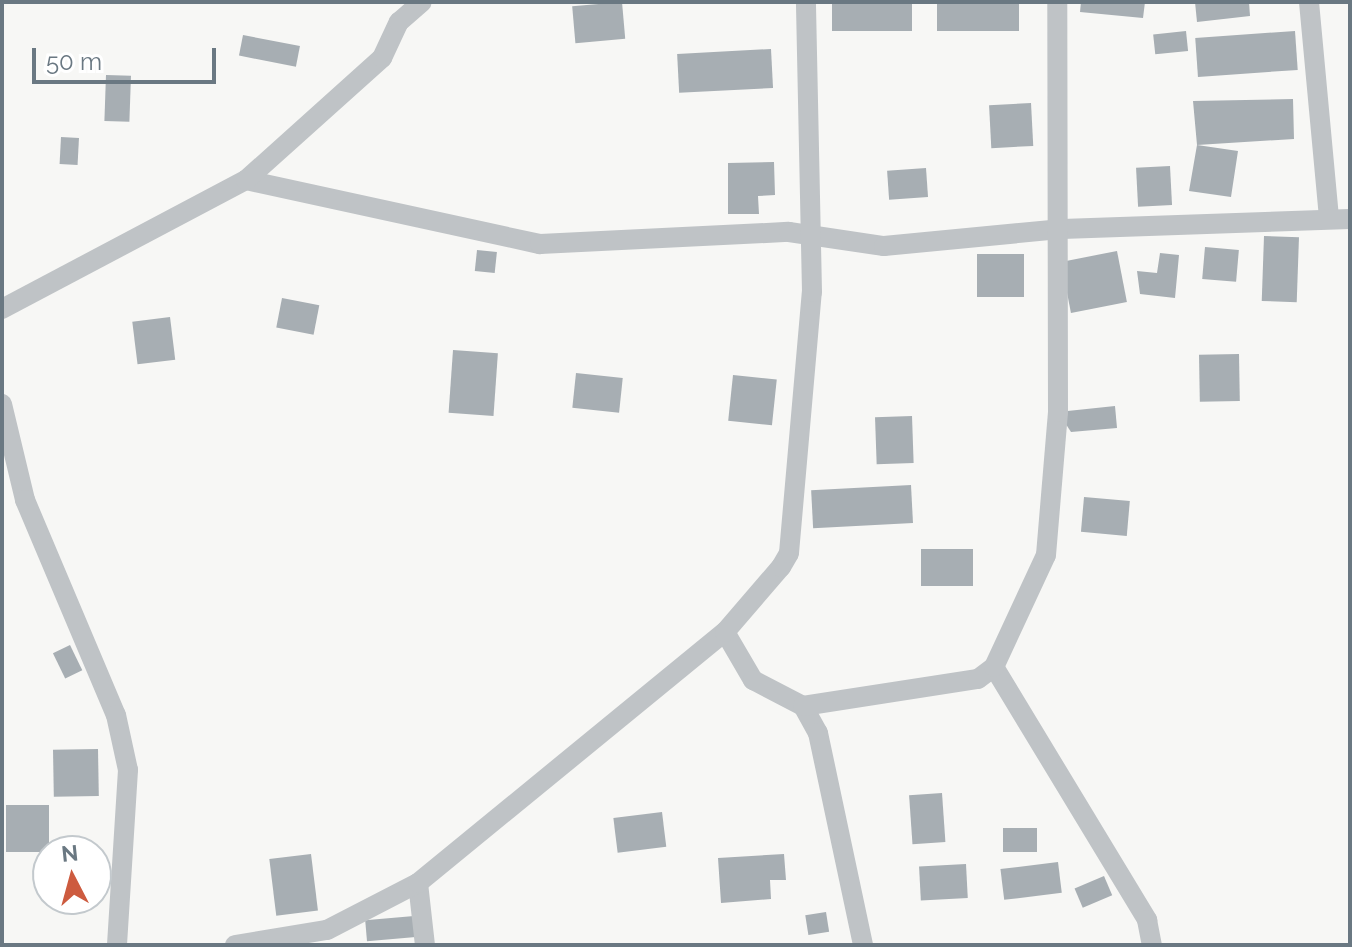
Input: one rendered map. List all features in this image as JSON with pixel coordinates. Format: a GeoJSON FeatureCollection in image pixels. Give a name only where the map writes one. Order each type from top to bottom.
{"type":"FeatureCollection","features":[{"type":"Feature","properties":{"kind":"street"},"geometry":{"type":"LineString","coordinates":[[2,309],[246,180],[382,58],[399,22],[422,2]]}},
{"type":"Feature","properties":{"kind":"street"},"geometry":{"type":"LineString","coordinates":[[235,945],[327,930],[418,883],[725,632],[789,553],[812,238],[806,2]]}},
{"type":"Feature","properties":{"kind":"street"},"geometry":{"type":"LineString","coordinates":[[803,706],[957,686],[994,667],[1046,555],[1052,522],[1062,229],[1057,2]]}},
{"type":"Feature","properties":{"kind":"street"},"geometry":{"type":"LineString","coordinates":[[246,180],[518,243],[777,232],[884,246],[1062,229],[1340,217],[1309,2]]}},
{"type":"Feature","properties":{"kind":"street"},"geometry":{"type":"LineString","coordinates":[[2,404],[25,500],[116,715],[128,770],[117,945]]}},
{"type":"Feature","properties":{"kind":"street"},"geometry":{"type":"LineString","coordinates":[[725,632],[753,680],[803,706],[818,733],[863,945]]}},
{"type":"Feature","properties":{"kind":"street"},"geometry":{"type":"LineString","coordinates":[[994,667],[1147,920],[1152,945]]}},
{"type":"Feature","properties":{"kind":"street"},"geometry":{"type":"LineString","coordinates":[[418,883],[425,945]]}},
{"type":"Feature","properties":{"kind":"building"},"geometry":{"type":"Polygon","coordinates":[[[622,2],[625,39],[575,43],[572,6],[622,2]]]}},
{"type":"Feature","properties":{"kind":"building"},"geometry":{"type":"Polygon","coordinates":[[[832,2],[912,2],[912,31],[832,31],[832,2]]]}},
{"type":"Feature","properties":{"kind":"building"},"geometry":{"type":"Polygon","coordinates":[[[937,2],[1019,2],[1019,31],[937,31],[937,2]]]}},
{"type":"Feature","properties":{"kind":"building"},"geometry":{"type":"Polygon","coordinates":[[[1081,2],[1145,2],[1143,18],[1080,12],[1081,2]]]}},
{"type":"Feature","properties":{"kind":"building"},"geometry":{"type":"Polygon","coordinates":[[[1195,2],[1249,2],[1250,16],[1197,22],[1195,2]]]}},
{"type":"Feature","properties":{"kind":"building"},"geometry":{"type":"Polygon","coordinates":[[[1186,31],[1188,51],[1155,54],[1153,34],[1186,31]]]}},
{"type":"Feature","properties":{"kind":"building"},"geometry":{"type":"Polygon","coordinates":[[[1295,31],[1298,70],[1198,77],[1195,38],[1295,31]]]}},
{"type":"Feature","properties":{"kind":"building"},"geometry":{"type":"Polygon","coordinates":[[[243,35],[300,46],[296,67],[239,56],[243,35]]]}},
{"type":"Feature","properties":{"kind":"building"},"geometry":{"type":"Polygon","coordinates":[[[771,49],[773,88],[679,93],[677,54],[771,49]]]}},
{"type":"Feature","properties":{"kind":"building"},"geometry":{"type":"Polygon","coordinates":[[[106,75],[131,76],[129,122],[104,121],[106,75]]]}},
{"type":"Feature","properties":{"kind":"building"},"geometry":{"type":"Polygon","coordinates":[[[1293,99],[1294,139],[1197,145],[1193,101],[1293,99]]]}},
{"type":"Feature","properties":{"kind":"building"},"geometry":{"type":"Polygon","coordinates":[[[1031,103],[1033,146],[991,148],[989,105],[1031,103]]]}},
{"type":"Feature","properties":{"kind":"building"},"geometry":{"type":"Polygon","coordinates":[[[61,137],[79,138],[78,165],[60,164],[61,137]]]}},
{"type":"Feature","properties":{"kind":"building"},"geometry":{"type":"Polygon","coordinates":[[[1197,145],[1238,151],[1231,197],[1189,191],[1197,145]]]}},
{"type":"Feature","properties":{"kind":"building"},"geometry":{"type":"Polygon","coordinates":[[[774,162],[775,195],[758,196],[759,214],[728,214],[728,163],[774,162]]]}},
{"type":"Feature","properties":{"kind":"building"},"geometry":{"type":"Polygon","coordinates":[[[1170,166],[1172,205],[1138,207],[1136,168],[1170,166]]]}},
{"type":"Feature","properties":{"kind":"building"},"geometry":{"type":"Polygon","coordinates":[[[926,168],[928,197],[889,200],[887,171],[926,168]]]}},
{"type":"Feature","properties":{"kind":"building"},"geometry":{"type":"Polygon","coordinates":[[[1264,236],[1299,237],[1297,302],[1262,301],[1264,236]]]}},
{"type":"Feature","properties":{"kind":"building"},"geometry":{"type":"Polygon","coordinates":[[[1205,247],[1239,250],[1236,282],[1202,279],[1205,247]]]}},
{"type":"Feature","properties":{"kind":"building"},"geometry":{"type":"Polygon","coordinates":[[[477,250],[497,252],[495,273],[475,271],[477,250]]]}},
{"type":"Feature","properties":{"kind":"building"},"geometry":{"type":"Polygon","coordinates":[[[1117,251],[1127,302],[1071,313],[1061,262],[1117,251]]]}},
{"type":"Feature","properties":{"kind":"building"},"geometry":{"type":"Polygon","coordinates":[[[1160,253],[1179,255],[1175,298],[1140,294],[1137,271],[1157,273],[1160,253]]]}},
{"type":"Feature","properties":{"kind":"building"},"geometry":{"type":"Polygon","coordinates":[[[977,254],[1024,254],[1024,297],[977,297],[977,254]]]}},
{"type":"Feature","properties":{"kind":"building"},"geometry":{"type":"Polygon","coordinates":[[[282,298],[319,305],[314,335],[276,327],[282,298]]]}},
{"type":"Feature","properties":{"kind":"building"},"geometry":{"type":"Polygon","coordinates":[[[170,317],[175,360],[138,364],[132,322],[170,317]]]}},
{"type":"Feature","properties":{"kind":"building"},"geometry":{"type":"Polygon","coordinates":[[[453,350],[498,353],[493,416],[449,413],[453,350]]]}},
{"type":"Feature","properties":{"kind":"building"},"geometry":{"type":"Polygon","coordinates":[[[1239,354],[1240,401],[1200,402],[1199,355],[1239,354]]]}},
{"type":"Feature","properties":{"kind":"building"},"geometry":{"type":"Polygon","coordinates":[[[576,373],[623,378],[619,413],[572,408],[576,373]]]}},
{"type":"Feature","properties":{"kind":"building"},"geometry":{"type":"Polygon","coordinates":[[[733,375],[777,380],[772,425],[728,421],[733,375]]]}},
{"type":"Feature","properties":{"kind":"building"},"geometry":{"type":"Polygon","coordinates":[[[1115,406],[1117,428],[1071,432],[1058,412],[1115,406]]]}},
{"type":"Feature","properties":{"kind":"building"},"geometry":{"type":"Polygon","coordinates":[[[912,416],[914,463],[877,464],[875,417],[912,416]]]}},
{"type":"Feature","properties":{"kind":"building"},"geometry":{"type":"Polygon","coordinates":[[[911,485],[913,523],[813,528],[811,490],[911,485]]]}},
{"type":"Feature","properties":{"kind":"building"},"geometry":{"type":"Polygon","coordinates":[[[1084,497],[1130,501],[1127,536],[1081,532],[1084,497]]]}},
{"type":"Feature","properties":{"kind":"building"},"geometry":{"type":"Polygon","coordinates":[[[921,549],[973,549],[973,586],[921,586],[921,549]]]}},
{"type":"Feature","properties":{"kind":"building"},"geometry":{"type":"Polygon","coordinates":[[[70,645],[82,670],[65,678],[53,653],[70,645]]]}},
{"type":"Feature","properties":{"kind":"building"},"geometry":{"type":"Polygon","coordinates":[[[98,749],[99,796],[54,797],[53,750],[98,749]]]}},
{"type":"Feature","properties":{"kind":"building"},"geometry":{"type":"Polygon","coordinates":[[[942,793],[945,842],[912,844],[909,795],[942,793]]]}},
{"type":"Feature","properties":{"kind":"building"},"geometry":{"type":"Polygon","coordinates":[[[6,805],[49,805],[49,835],[32,835],[32,852],[6,852],[6,805]]]}},
{"type":"Feature","properties":{"kind":"building"},"geometry":{"type":"Polygon","coordinates":[[[662,812],[666,847],[618,853],[613,818],[662,812]]]}},
{"type":"Feature","properties":{"kind":"building"},"geometry":{"type":"Polygon","coordinates":[[[1003,828],[1037,828],[1037,852],[1003,852],[1003,828]]]}},
{"type":"Feature","properties":{"kind":"building"},"geometry":{"type":"Polygon","coordinates":[[[311,854],[318,911],[276,916],[269,859],[311,854]]]}},
{"type":"Feature","properties":{"kind":"building"},"geometry":{"type":"Polygon","coordinates":[[[784,854],[786,880],[770,880],[771,899],[721,903],[718,858],[784,854]]]}},
{"type":"Feature","properties":{"kind":"building"},"geometry":{"type":"Polygon","coordinates":[[[1058,862],[1062,893],[1004,900],[1000,869],[1058,862]]]}},
{"type":"Feature","properties":{"kind":"building"},"geometry":{"type":"Polygon","coordinates":[[[966,864],[968,898],[921,900],[919,866],[966,864]]]}},
{"type":"Feature","properties":{"kind":"building"},"geometry":{"type":"Polygon","coordinates":[[[1104,876],[1112,895],[1083,908],[1075,889],[1104,876]]]}},
{"type":"Feature","properties":{"kind":"building"},"geometry":{"type":"Polygon","coordinates":[[[826,912],[829,932],[808,935],[805,915],[826,912]]]}},
{"type":"Feature","properties":{"kind":"building"},"geometry":{"type":"Polygon","coordinates":[[[414,916],[416,937],[367,941],[365,920],[414,916]]]}}]}
